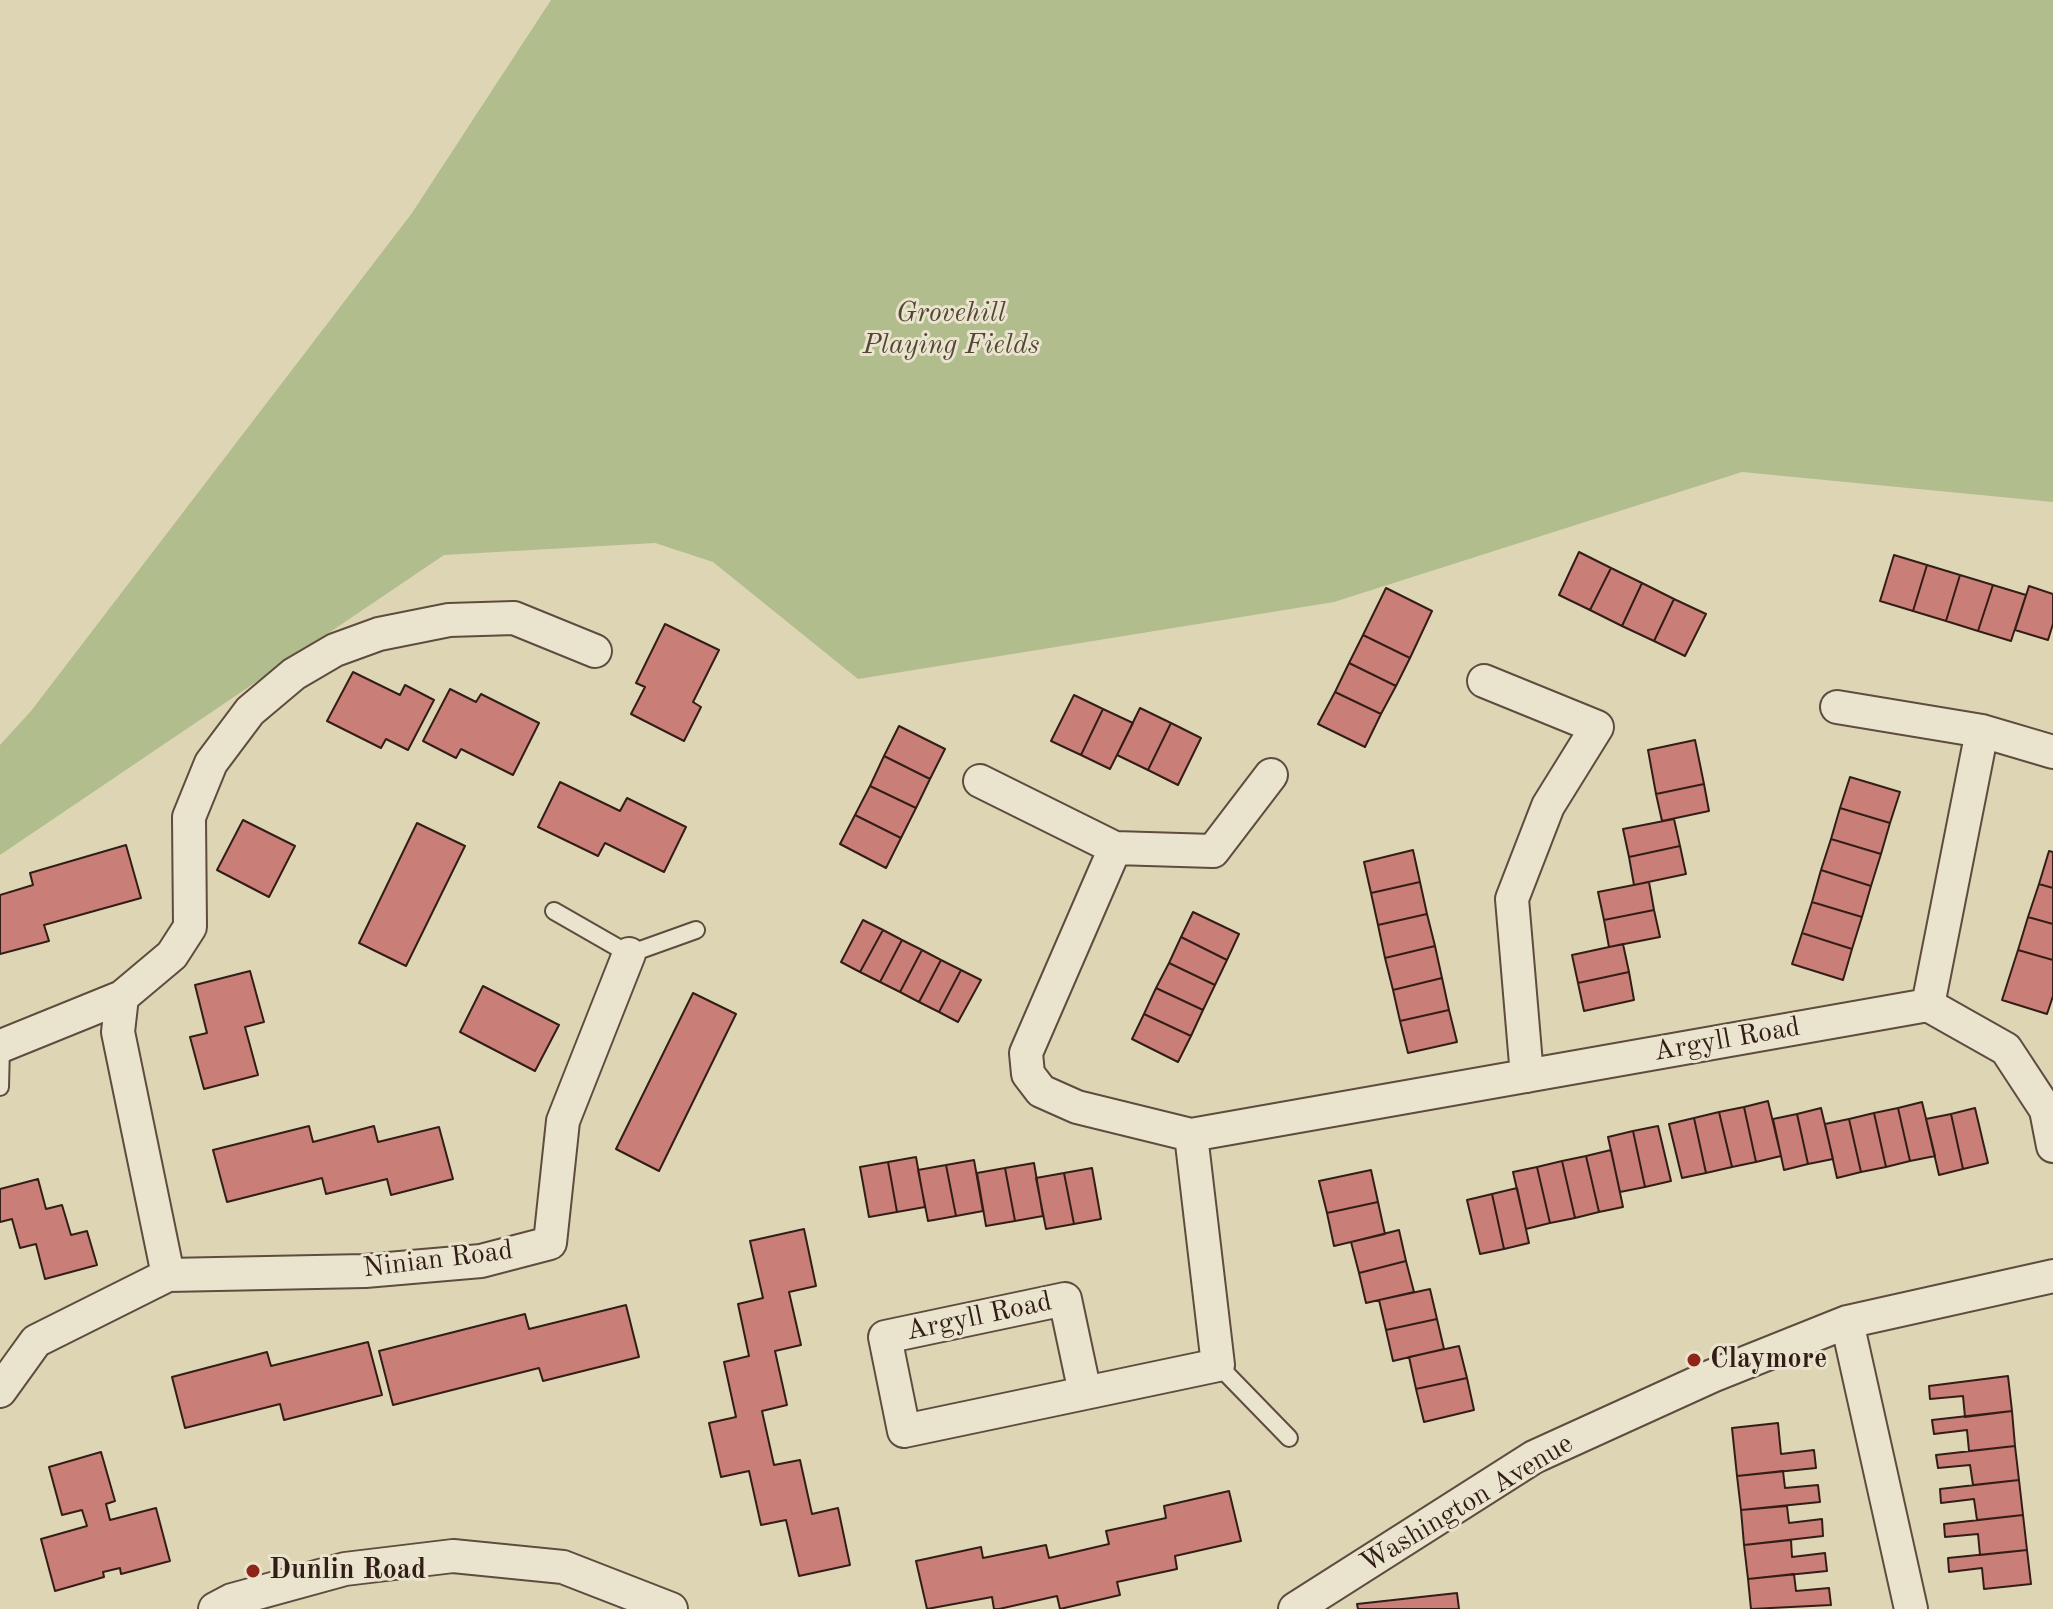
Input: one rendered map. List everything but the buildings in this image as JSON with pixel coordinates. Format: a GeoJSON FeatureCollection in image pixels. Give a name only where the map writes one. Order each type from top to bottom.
{"type":"FeatureCollection","features":[{"type":"Feature","properties":{"kind":"street"},"geometry":{"type":"LineString","coordinates":[[1,1046],[122,997],[172,955],[190,927],[189,817],[211,763],[250,711],[294,674],[335,650],[379,634],[449,620],[514,618],[595,651]]}},
{"type":"Feature","properties":{"kind":"street"},"geometry":{"type":"LineString","coordinates":[[1484,681],[1597,727],[1548,806],[1512,899],[1527,1076]]}},
{"type":"Feature","properties":{"kind":"street"},"geometry":{"type":"LineString","coordinates":[[1837,707],[1982,731],[2053,752]]}},
{"type":"Feature","properties":{"kind":"street"},"geometry":{"type":"LineString","coordinates":[[1982,731],[1928,1005],[2006,1049],[2046,1110],[2053,1146]]}},
{"type":"Feature","properties":{"kind":"street"},"geometry":{"type":"LineString","coordinates":[[980,781],[1115,848],[1213,851],[1271,775]]}},
{"type":"Feature","properties":{"kind":"street","name":"Argyll Road"},"geometry":{"type":"LineString","coordinates":[[1115,848],[1026,1053],[1028,1074],[1041,1091],[1077,1107],[1191,1135],[1928,1005]]}},
{"type":"Feature","properties":{"kind":"street","name":"Ninian Road"},"geometry":{"type":"LineString","coordinates":[[0,1391],[36,1341],[168,1275],[365,1271],[481,1261],[550,1243],[563,1121],[629,954]]}},
{"type":"Feature","properties":{"kind":"street"},"geometry":{"type":"LineString","coordinates":[[122,997],[118,1032],[168,1275]]}},
{"type":"Feature","properties":{"kind":"street"},"geometry":{"type":"LineString","coordinates":[[1191,1135],[1218,1365]]}},
{"type":"Feature","properties":{"kind":"street","name":"Washington Avenue"},"geometry":{"type":"LineString","coordinates":[[1295,1609],[1534,1457],[1712,1376],[1847,1322],[2053,1276]]}},
{"type":"Feature","properties":{"kind":"street","name":"Argyll Road"},"geometry":{"type":"LineString","coordinates":[[1085,1393],[1065,1299],[885,1337],[904,1431],[1085,1393],[1218,1365]]}},
{"type":"Feature","properties":{"kind":"street"},"geometry":{"type":"LineString","coordinates":[[1847,1322],[1911,1609]]}},
{"type":"Feature","properties":{"kind":"street"},"geometry":{"type":"LineString","coordinates":[[215,1609],[232,1600],[345,1569],[453,1556],[563,1567],[671,1609]]}},
{"type":"Feature","properties":{"kind":"lane"},"geometry":{"type":"LineString","coordinates":[[554,911],[629,954],[696,930]]}},
{"type":"Feature","properties":{"kind":"lane"},"geometry":{"type":"LineString","coordinates":[[0,1087],[1,1046]]}},
{"type":"Feature","properties":{"kind":"lane"},"geometry":{"type":"LineString","coordinates":[[1218,1365],[1289,1438]]}},
{"type":"Feature","properties":{"kind":"green space","name":"Grovehill Playing Fields"},"geometry":{"type":"Polygon","coordinates":[[[551,0],[2053,0],[2053,502],[1742,472],[1334,602],[858,679],[713,562],[655,543],[444,555],[0,855],[0,745],[31,711],[412,213],[551,0]]]}},
{"type":"Feature","properties":{"kind":"place","name":"Claymore"},"geometry":{"type":"Point","coordinates":[1694,1360]}},
{"type":"Feature","properties":{"kind":"place","name":"Dunlin Road"},"geometry":{"type":"Point","coordinates":[253,1571]}}]}
